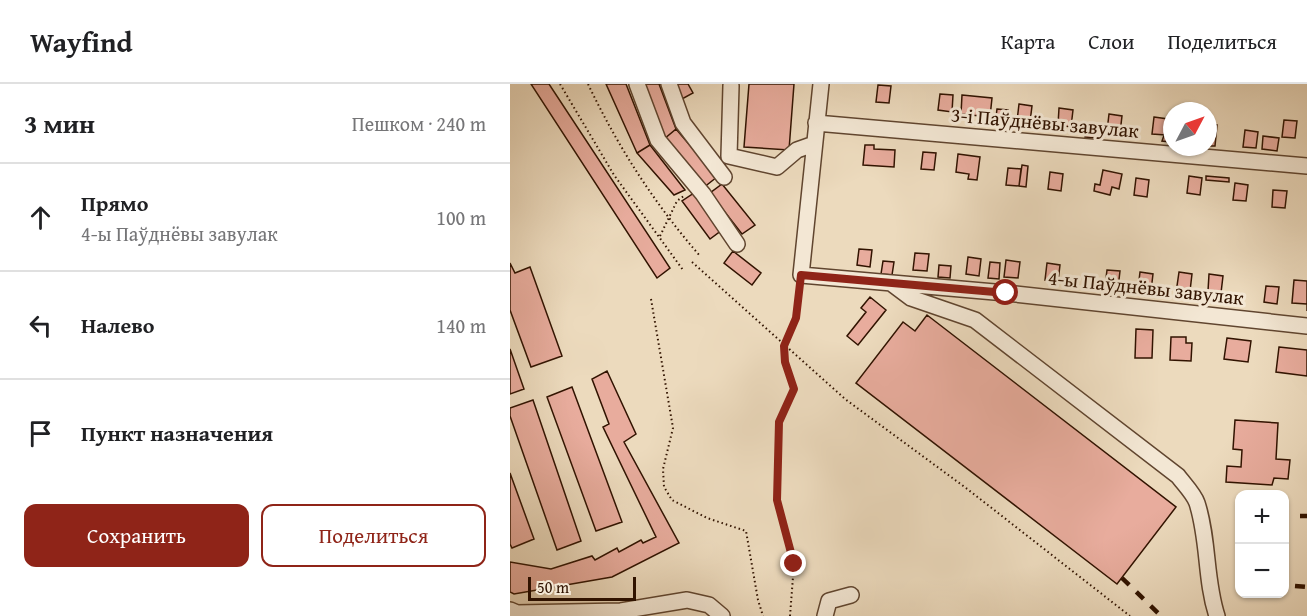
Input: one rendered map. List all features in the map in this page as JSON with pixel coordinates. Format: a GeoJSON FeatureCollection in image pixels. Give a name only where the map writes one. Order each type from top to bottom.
{"type":"FeatureCollection","features":[{"type":"Feature","properties":{"kind":"street"},"geometry":{"type":"LineString","coordinates":[[637,84],[658,140],[697,186],[737,244]]}},
{"type":"Feature","properties":{"kind":"street"},"geometry":{"type":"LineString","coordinates":[[669,84],[683,123],[724,177]]}},
{"type":"Feature","properties":{"kind":"street"},"geometry":{"type":"LineString","coordinates":[[801,275],[821,84]]}},
{"type":"Feature","properties":{"kind":"street"},"geometry":{"type":"LineString","coordinates":[[731,86],[729,156],[777,167],[797,150],[814,144]]}},
{"type":"Feature","properties":{"kind":"street","name":"3-і Паўднёвы завулак"},"geometry":{"type":"LineString","coordinates":[[816,123],[1307,166]]}},
{"type":"Feature","properties":{"kind":"street","name":"4-ы Паўднёвы завулак"},"geometry":{"type":"LineString","coordinates":[[801,275],[1307,326]]}},
{"type":"Feature","properties":{"kind":"street"},"geometry":{"type":"LineString","coordinates":[[891,283],[920,302],[975,320],[1178,476],[1197,501],[1212,600],[1217,616]]}},
{"type":"Feature","properties":{"kind":"street"},"geometry":{"type":"LineString","coordinates":[[825,616],[829,601],[851,595]]}},
{"type":"Feature","properties":{"kind":"street"},"geometry":{"type":"LineString","coordinates":[[510,610],[517,613],[621,611],[687,600],[709,605],[722,616]]}},
{"type":"Feature","properties":{"kind":"path"},"geometry":{"type":"LineString","coordinates":[[560,84],[615,175],[683,270]]}},
{"type":"Feature","properties":{"kind":"path"},"geometry":{"type":"LineString","coordinates":[[588,84],[634,171],[668,220],[700,256]]}},
{"type":"Feature","properties":{"kind":"path"},"geometry":{"type":"LineString","coordinates":[[659,237],[677,201],[697,186]]}},
{"type":"Feature","properties":{"kind":"path"},"geometry":{"type":"LineString","coordinates":[[692,262],[845,399],[966,488],[1130,616]]}},
{"type":"Feature","properties":{"kind":"path"},"geometry":{"type":"LineString","coordinates":[[790,616],[794,564],[777,500],[779,422],[794,389],[785,362],[784,346],[796,318],[801,275]]}},
{"type":"Feature","properties":{"kind":"path"},"geometry":{"type":"LineString","coordinates":[[651,298],[673,428],[663,469],[664,487],[672,500],[707,518],[746,531],[763,616]]}},
{"type":"Feature","properties":{"kind":"building"},"geometry":{"type":"Polygon","coordinates":[[[531,84],[549,84],[670,268],[657,278],[531,84]]]}},
{"type":"Feature","properties":{"kind":"building"},"geometry":{"type":"Polygon","coordinates":[[[606,84],[626,84],[650,145],[637,153],[606,84]]]}},
{"type":"Feature","properties":{"kind":"building"},"geometry":{"type":"Polygon","coordinates":[[[644,84],[659,84],[676,129],[664,139],[644,84]]]}},
{"type":"Feature","properties":{"kind":"building"},"geometry":{"type":"Polygon","coordinates":[[[674,84],[688,84],[693,93],[682,99],[674,84]]]}},
{"type":"Feature","properties":{"kind":"building"},"geometry":{"type":"Polygon","coordinates":[[[749,84],[794,84],[789,150],[744,147],[749,84]]]}},
{"type":"Feature","properties":{"kind":"building"},"geometry":{"type":"Polygon","coordinates":[[[878,85],[891,86],[889,103],[876,102],[878,85]]]}},
{"type":"Feature","properties":{"kind":"building"},"geometry":{"type":"Polygon","coordinates":[[[940,94],[953,95],[952,112],[938,110],[940,94]]]}},
{"type":"Feature","properties":{"kind":"building"},"geometry":{"type":"Polygon","coordinates":[[[962,95],[992,98],[990,117],[961,114],[962,95]]]}},
{"type":"Feature","properties":{"kind":"building"},"geometry":{"type":"Polygon","coordinates":[[[1019,104],[1032,106],[1030,122],[1017,121],[1019,104]]]}},
{"type":"Feature","properties":{"kind":"building"},"geometry":{"type":"Polygon","coordinates":[[[1059,108],[1073,110],[1071,127],[1058,125],[1059,108]]]}},
{"type":"Feature","properties":{"kind":"building"},"geometry":{"type":"Polygon","coordinates":[[[997,109],[1008,110],[1007,126],[995,125],[997,109]]]}},
{"type":"Feature","properties":{"kind":"building"},"geometry":{"type":"Polygon","coordinates":[[[1109,114],[1122,116],[1120,133],[1107,131],[1109,114]]]}},
{"type":"Feature","properties":{"kind":"building"},"geometry":{"type":"Polygon","coordinates":[[[1154,117],[1163,118],[1163,135],[1152,134],[1154,117]]]}},
{"type":"Feature","properties":{"kind":"building"},"geometry":{"type":"Polygon","coordinates":[[[1284,120],[1297,121],[1295,138],[1282,137],[1284,120]]]}},
{"type":"Feature","properties":{"kind":"building"},"geometry":{"type":"Polygon","coordinates":[[[1086,127],[1098,128],[1097,138],[1085,137],[1086,127]]]}},
{"type":"Feature","properties":{"kind":"building"},"geometry":{"type":"Polygon","coordinates":[[[676,129],[717,177],[703,188],[664,139],[676,129]]]}},
{"type":"Feature","properties":{"kind":"building"},"geometry":{"type":"Polygon","coordinates":[[[1245,130],[1258,132],[1256,148],[1243,147],[1245,130]]]}},
{"type":"Feature","properties":{"kind":"building"},"geometry":{"type":"Polygon","coordinates":[[[1263,136],[1279,138],[1277,151],[1262,149],[1263,136]]]}},
{"type":"Feature","properties":{"kind":"building"},"geometry":{"type":"Polygon","coordinates":[[[650,145],[685,190],[674,195],[637,153],[650,145]]]}},
{"type":"Feature","properties":{"kind":"building"},"geometry":{"type":"Polygon","coordinates":[[[865,145],[874,145],[874,149],[895,150],[894,167],[863,165],[865,145]]]}},
{"type":"Feature","properties":{"kind":"building"},"geometry":{"type":"Polygon","coordinates":[[[923,152],[936,153],[934,170],[921,169],[923,152]]]}},
{"type":"Feature","properties":{"kind":"building"},"geometry":{"type":"Polygon","coordinates":[[[958,154],[980,157],[977,180],[968,179],[969,174],[956,172],[958,154]]]}},
{"type":"Feature","properties":{"kind":"building"},"geometry":{"type":"Polygon","coordinates":[[[1022,165],[1028,166],[1026,187],[1019,186],[1022,165]]]}},
{"type":"Feature","properties":{"kind":"building"},"geometry":{"type":"Polygon","coordinates":[[[1008,168],[1021,169],[1019,186],[1006,185],[1008,168]]]}},
{"type":"Feature","properties":{"kind":"building"},"geometry":{"type":"Polygon","coordinates":[[[1103,170],[1122,174],[1119,189],[1112,187],[1110,195],[1094,191],[1095,184],[1100,185],[1103,170]]]}},
{"type":"Feature","properties":{"kind":"building"},"geometry":{"type":"Polygon","coordinates":[[[1050,172],[1063,174],[1061,191],[1048,189],[1050,172]]]}},
{"type":"Feature","properties":{"kind":"building"},"geometry":{"type":"Polygon","coordinates":[[[1189,176],[1202,178],[1200,195],[1187,193],[1189,176]]]}},
{"type":"Feature","properties":{"kind":"building"},"geometry":{"type":"Polygon","coordinates":[[[1206,176],[1229,178],[1229,182],[1206,180],[1206,176]]]}},
{"type":"Feature","properties":{"kind":"building"},"geometry":{"type":"Polygon","coordinates":[[[1136,178],[1149,180],[1147,197],[1134,195],[1136,178]]]}},
{"type":"Feature","properties":{"kind":"building"},"geometry":{"type":"Polygon","coordinates":[[[1235,183],[1248,185],[1246,201],[1233,200],[1235,183]]]}},
{"type":"Feature","properties":{"kind":"building"},"geometry":{"type":"Polygon","coordinates":[[[722,184],[755,225],[742,234],[710,193],[722,184]]]}},
{"type":"Feature","properties":{"kind":"building"},"geometry":{"type":"Polygon","coordinates":[[[1273,190],[1287,191],[1285,208],[1272,207],[1273,190]]]}},
{"type":"Feature","properties":{"kind":"building"},"geometry":{"type":"Polygon","coordinates":[[[694,193],[722,230],[710,239],[682,201],[694,193]]]}},
{"type":"Feature","properties":{"kind":"building"},"geometry":{"type":"Polygon","coordinates":[[[859,249],[872,250],[870,267],[857,265],[859,249]]]}},
{"type":"Feature","properties":{"kind":"building"},"geometry":{"type":"Polygon","coordinates":[[[733,251],[761,273],[752,285],[724,263],[733,251]]]}},
{"type":"Feature","properties":{"kind":"building"},"geometry":{"type":"Polygon","coordinates":[[[915,253],[929,254],[927,271],[913,270],[915,253]]]}},
{"type":"Feature","properties":{"kind":"building"},"geometry":{"type":"Polygon","coordinates":[[[968,257],[981,259],[979,276],[966,274],[968,257]]]}},
{"type":"Feature","properties":{"kind":"building"},"geometry":{"type":"Polygon","coordinates":[[[1006,260],[1020,262],[1018,278],[1004,277],[1006,260]]]}},
{"type":"Feature","properties":{"kind":"building"},"geometry":{"type":"Polygon","coordinates":[[[883,261],[894,262],[892,275],[881,274],[883,261]]]}},
{"type":"Feature","properties":{"kind":"building"},"geometry":{"type":"Polygon","coordinates":[[[990,262],[1000,263],[999,279],[988,278],[990,262]]]}},
{"type":"Feature","properties":{"kind":"building"},"geometry":{"type":"Polygon","coordinates":[[[510,263],[515,273],[530,267],[562,356],[531,367],[510,310],[510,263]]]}},
{"type":"Feature","properties":{"kind":"building"},"geometry":{"type":"Polygon","coordinates":[[[1047,263],[1060,265],[1058,282],[1045,280],[1047,263]]]}},
{"type":"Feature","properties":{"kind":"building"},"geometry":{"type":"Polygon","coordinates":[[[939,265],[951,266],[950,278],[938,277],[939,265]]]}},
{"type":"Feature","properties":{"kind":"building"},"geometry":{"type":"Polygon","coordinates":[[[1107,270],[1120,271],[1118,288],[1105,286],[1107,270]]]}},
{"type":"Feature","properties":{"kind":"building"},"geometry":{"type":"Polygon","coordinates":[[[1140,272],[1153,274],[1151,291],[1138,289],[1140,272]]]}},
{"type":"Feature","properties":{"kind":"building"},"geometry":{"type":"Polygon","coordinates":[[[1179,272],[1192,274],[1190,291],[1177,286],[1179,272]]]}},
{"type":"Feature","properties":{"kind":"building"},"geometry":{"type":"Polygon","coordinates":[[[1209,274],[1223,276],[1221,293],[1208,291],[1209,274]]]}},
{"type":"Feature","properties":{"kind":"building"},"geometry":{"type":"Polygon","coordinates":[[[1294,280],[1307,281],[1307,304],[1292,303],[1294,280]]]}},
{"type":"Feature","properties":{"kind":"building"},"geometry":{"type":"Polygon","coordinates":[[[1266,286],[1279,287],[1277,304],[1264,302],[1266,286]]]}},
{"type":"Feature","properties":{"kind":"building"},"geometry":{"type":"Polygon","coordinates":[[[870,297],[886,310],[858,345],[847,336],[866,312],[861,308],[870,297]]]}},
{"type":"Feature","properties":{"kind":"building"},"geometry":{"type":"Polygon","coordinates":[[[927,315],[1176,507],[1117,584],[856,383],[903,322],[915,331],[927,315]]]}},
{"type":"Feature","properties":{"kind":"building"},"geometry":{"type":"Polygon","coordinates":[[[1136,329],[1153,330],[1152,358],[1135,358],[1136,329]]]}},
{"type":"Feature","properties":{"kind":"building"},"geometry":{"type":"Polygon","coordinates":[[[1171,337],[1186,337],[1186,343],[1192,343],[1191,361],[1170,360],[1171,337]]]}},
{"type":"Feature","properties":{"kind":"building"},"geometry":{"type":"Polygon","coordinates":[[[1227,338],[1251,341],[1248,362],[1224,359],[1227,338]]]}},
{"type":"Feature","properties":{"kind":"building"},"geometry":{"type":"Polygon","coordinates":[[[1279,347],[1307,350],[1307,376],[1276,372],[1279,347]]]}},
{"type":"Feature","properties":{"kind":"building"},"geometry":{"type":"Polygon","coordinates":[[[510,349],[524,389],[510,394],[510,349]]]}},
{"type":"Feature","properties":{"kind":"building"},"geometry":{"type":"Polygon","coordinates":[[[607,371],[636,434],[624,442],[679,543],[612,577],[514,594],[510,592],[510,562],[551,569],[592,556],[595,560],[617,548],[619,552],[641,540],[643,543],[656,537],[603,427],[609,424],[592,379],[607,371]]]}},
{"type":"Feature","properties":{"kind":"building"},"geometry":{"type":"Polygon","coordinates":[[[572,387],[622,522],[596,531],[547,397],[572,387]]]}},
{"type":"Feature","properties":{"kind":"building"},"geometry":{"type":"Polygon","coordinates":[[[533,400],[581,541],[557,550],[510,416],[510,408],[533,400]]]}},
{"type":"Feature","properties":{"kind":"building"},"geometry":{"type":"Polygon","coordinates":[[[1235,420],[1278,423],[1276,459],[1290,460],[1288,479],[1274,478],[1272,485],[1226,482],[1227,466],[1241,467],[1242,450],[1233,449],[1235,420]]]}},
{"type":"Feature","properties":{"kind":"building"},"geometry":{"type":"Polygon","coordinates":[[[510,473],[534,539],[512,548],[510,544],[510,473]]]}},
{"type":"Feature","properties":{"kind":"railway"},"geometry":{"type":"LineString","coordinates":[[1300,516],[1307,516]]}},
{"type":"Feature","properties":{"kind":"railway"},"geometry":{"type":"LineString","coordinates":[[1122,578],[1161,616]]}},
{"type":"Feature","properties":{"kind":"railway"},"geometry":{"type":"LineString","coordinates":[[1295,586],[1307,587]]}},
{"type":"Feature","properties":{"kind":"route"},"geometry":{"type":"LineString","coordinates":[[794,564],[777,500],[779,422],[794,389],[785,362],[784,346],[796,318],[801,275],[1006,293]]}}]}
